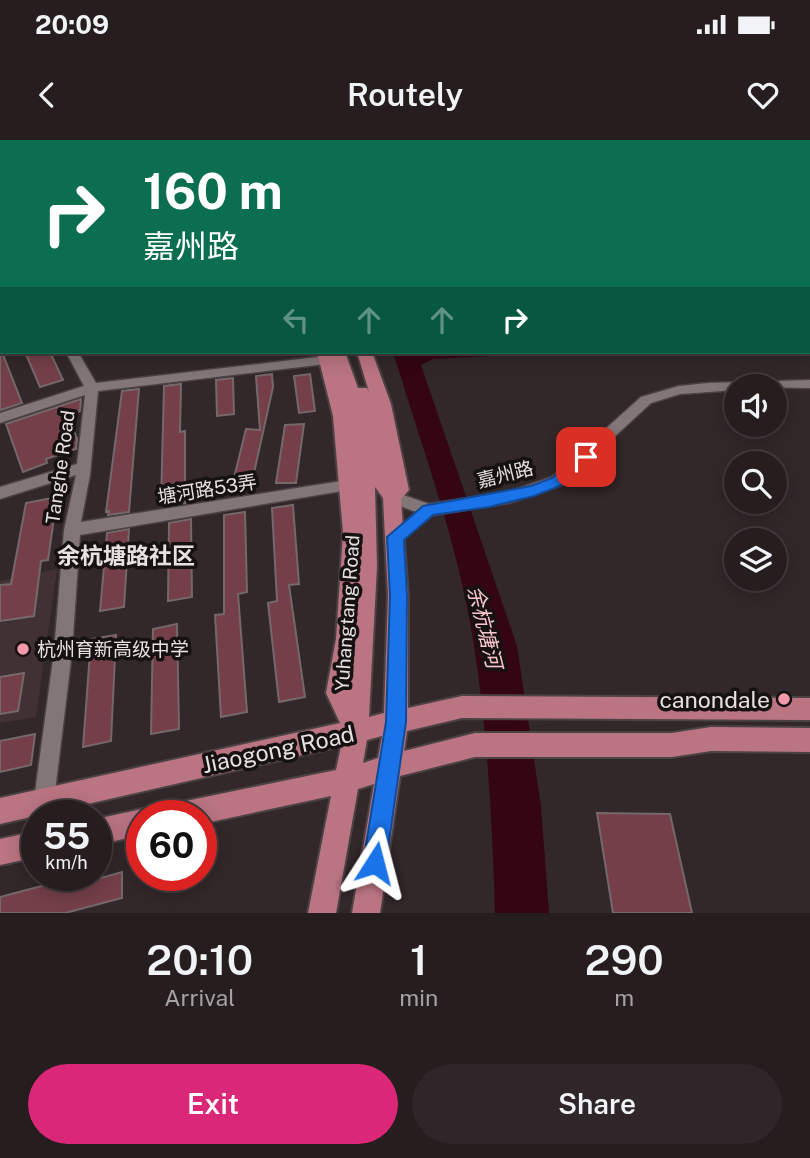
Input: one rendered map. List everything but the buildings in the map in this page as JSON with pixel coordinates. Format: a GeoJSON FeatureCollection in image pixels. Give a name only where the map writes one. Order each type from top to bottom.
{"type":"FeatureCollection","features":[{"type":"Feature","properties":{"kind":"main road"},"geometry":{"type":"LineString","coordinates":[[322,913],[356,732],[367,612],[367,502],[354,402],[329,354]]}},
{"type":"Feature","properties":{"kind":"main road","name":"Yuhangtang Road"},"geometry":{"type":"LineString","coordinates":[[329,354],[341,416],[353,533],[346,639],[338,693],[356,732]]}},
{"type":"Feature","properties":{"kind":"main road"},"geometry":{"type":"LineString","coordinates":[[349,354],[367,407],[382,484],[392,497],[398,596],[396,722],[366,913]]}},
{"type":"Feature","properties":{"kind":"main road"},"geometry":{"type":"LineString","coordinates":[[366,354],[393,444],[400,489],[392,497]]}},
{"type":"Feature","properties":{"kind":"main road","name":"Jiaogong Road"},"geometry":{"type":"LineString","coordinates":[[44,800],[462,707],[810,709]]}},
{"type":"Feature","properties":{"kind":"main road"},"geometry":{"type":"LineString","coordinates":[[217,807],[348,780],[475,745],[672,745],[711,739],[810,740]]}},
{"type":"Feature","properties":{"kind":"main road","name":"Jiaogong Road"},"geometry":{"type":"LineString","coordinates":[[0,811],[21,806]]}},
{"type":"Feature","properties":{"kind":"main road"},"geometry":{"type":"LineString","coordinates":[[0,852],[21,847]]}},
{"type":"Feature","properties":{"kind":"street","name":"Tanghe Road"},"geometry":{"type":"LineString","coordinates":[[44,800],[63,652],[72,530],[84,467],[92,388],[73,354]]}},
{"type":"Feature","properties":{"kind":"street"},"geometry":{"type":"LineString","coordinates":[[0,418],[92,388],[329,354]]}},
{"type":"Feature","properties":{"kind":"street","name":"嘉州路"},"geometry":{"type":"LineString","coordinates":[[392,497],[429,510],[489,501],[534,490],[571,472],[631,412],[646,400],[660,394],[708,387],[810,384]]}},
{"type":"Feature","properties":{"kind":"street"},"geometry":{"type":"LineString","coordinates":[[0,494],[84,467]]}},
{"type":"Feature","properties":{"kind":"street","name":"塘河路53弄"},"geometry":{"type":"LineString","coordinates":[[72,530],[348,485]]}},
{"type":"Feature","properties":{"kind":"street"},"geometry":{"type":"LineString","coordinates":[[396,537],[429,510]]}},
{"type":"Feature","properties":{"kind":"shaded area","name":"杭州育新高级中学"},"geometry":{"type":"Polygon","coordinates":[[[57,569],[36,717],[0,723],[0,581],[57,569]]]}},
{"type":"Feature","properties":{"kind":"water","name":"余杭塘河"},"geometry":{"type":"Polygon","coordinates":[[[394,354],[531,354],[433,359],[421,365],[517,646],[541,806],[549,913],[495,913],[488,767],[481,694],[463,588],[394,354]]]}},
{"type":"Feature","properties":{"kind":"water"},"geometry":{"type":"Polygon","coordinates":[[[531,354],[614,354],[602,356],[531,354]]]}},
{"type":"Feature","properties":{"kind":"place","name":"杭州育新高级中学"},"geometry":{"type":"Point","coordinates":[23,649]}},
{"type":"Feature","properties":{"kind":"place","name":"canondale"},"geometry":{"type":"Point","coordinates":[784,699]}},
{"type":"Feature","properties":{"kind":"district","name":"余杭塘路社区"},"geometry":{"type":"Point","coordinates":[126,555]}},
{"type":"Feature","properties":{"kind":"route"},"geometry":{"type":"LineString","coordinates":[[375,863],[396,722],[396,537],[429,510],[489,501],[534,490],[557,481],[586,457]]}}]}
